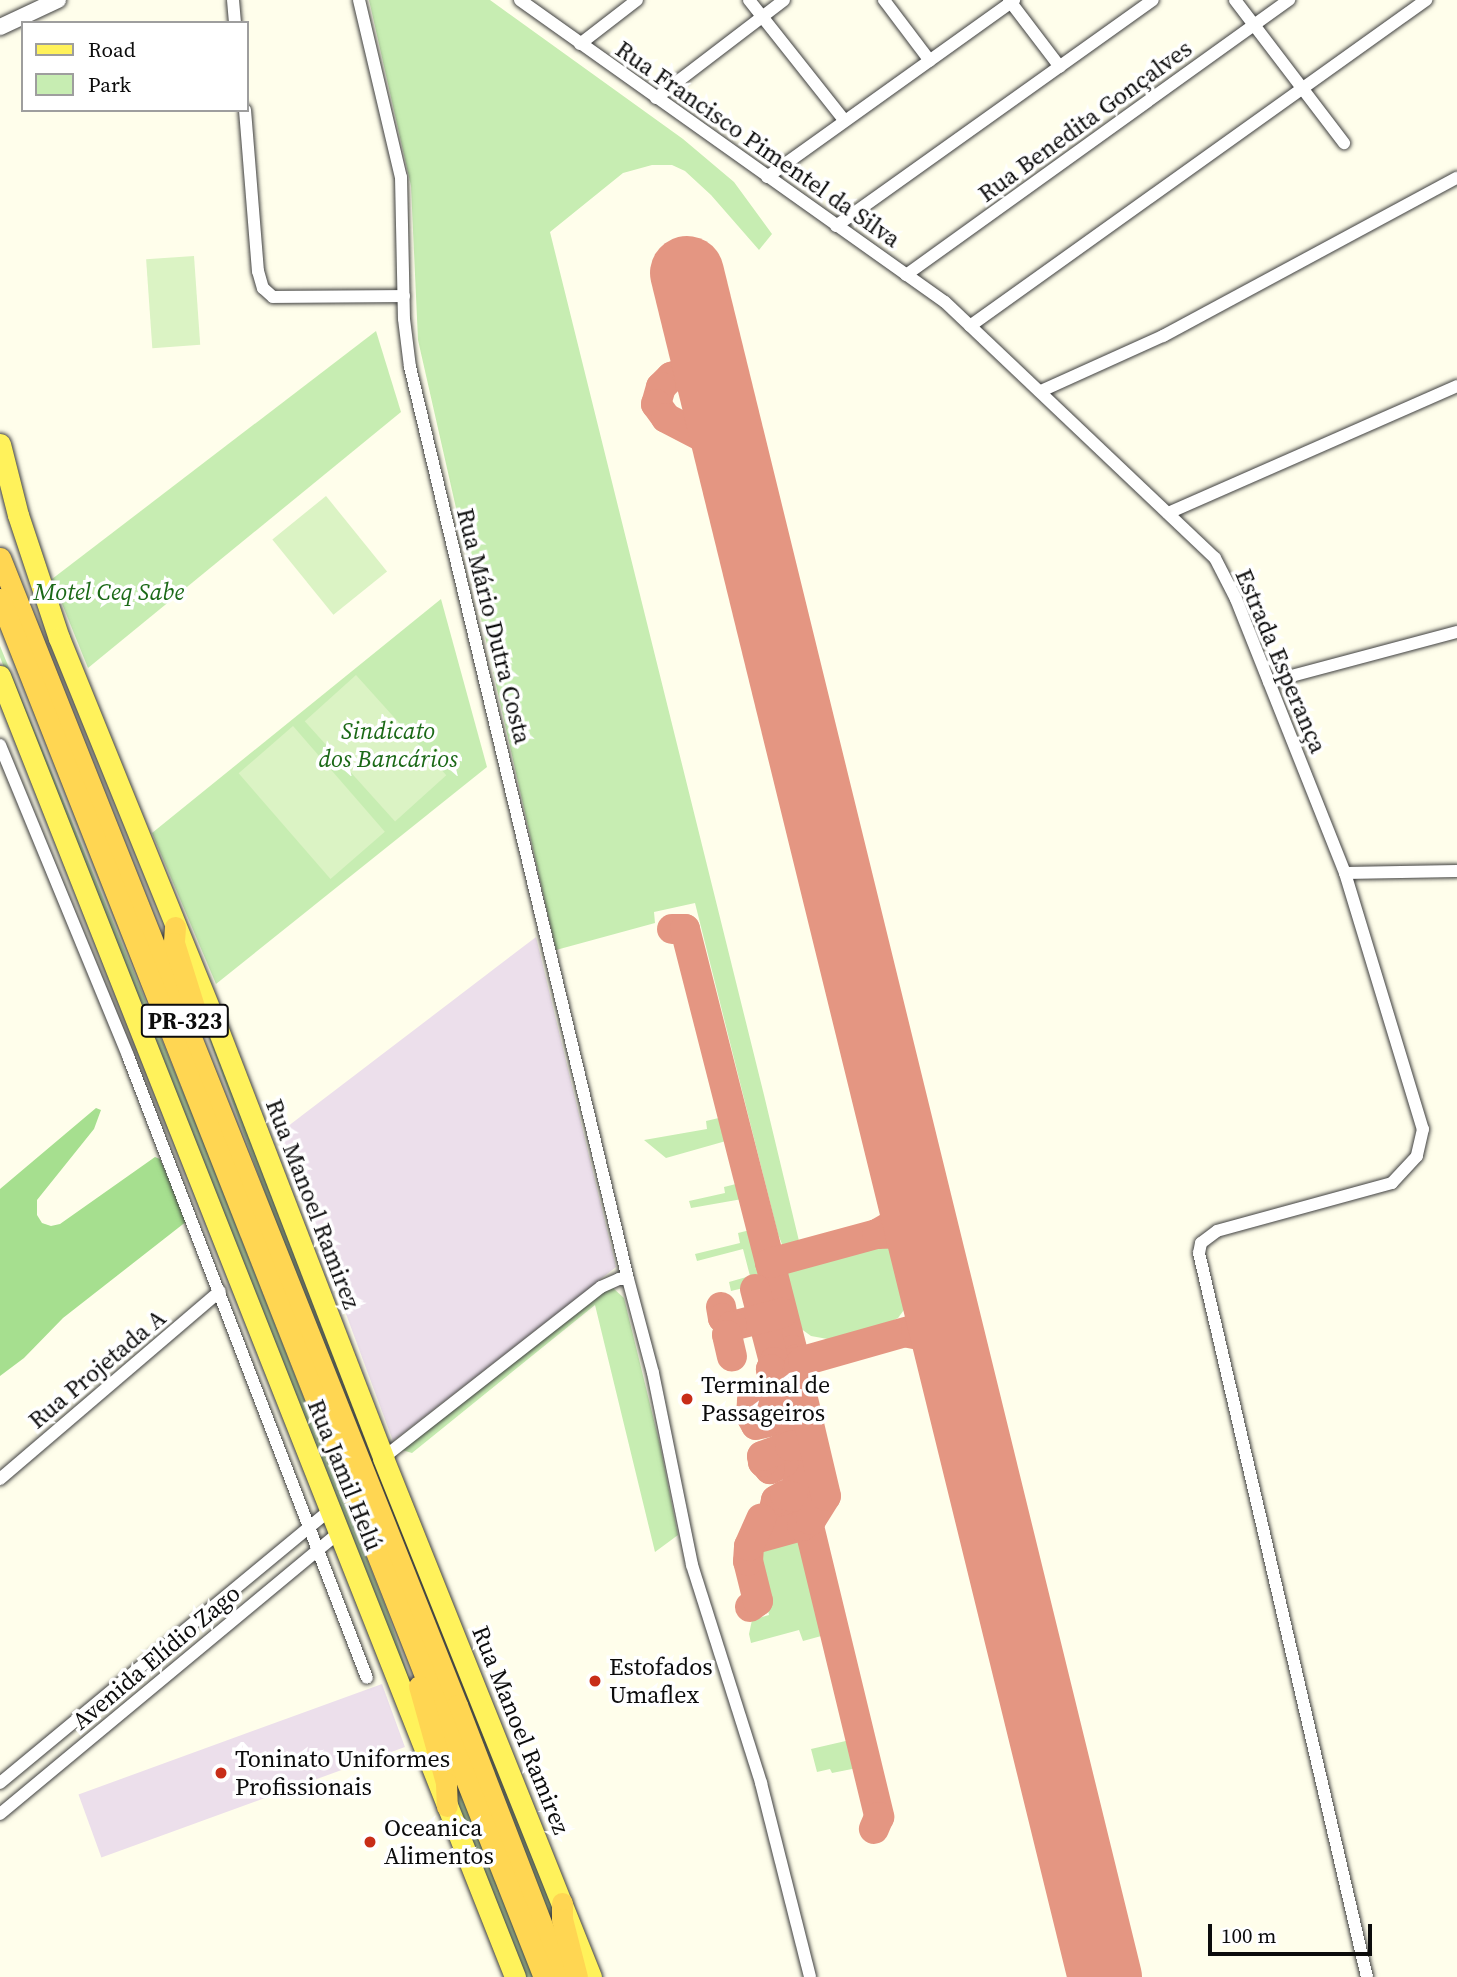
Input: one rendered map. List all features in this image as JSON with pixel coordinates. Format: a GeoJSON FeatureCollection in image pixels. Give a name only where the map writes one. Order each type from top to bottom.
{"type":"FeatureCollection","features":[{"type":"Feature","properties":{"kind":"highway","name":"PR-323"},"geometry":{"type":"LineString","coordinates":[[0,558],[562,1977]]}},
{"type":"Feature","properties":{"kind":"highway","name":"PR-323"},"geometry":{"type":"LineString","coordinates":[[0,599],[544,1977]]}},
{"type":"Feature","properties":{"kind":"highway"},"geometry":{"type":"LineString","coordinates":[[0,636],[27,691],[39,700]]}},
{"type":"Feature","properties":{"kind":"highway"},"geometry":{"type":"LineString","coordinates":[[175,928],[174,943],[215,1074],[215,1096]]}},
{"type":"Feature","properties":{"kind":"highway"},"geometry":{"type":"LineString","coordinates":[[404,1619],[403,1630],[446,1783],[447,1806]]}},
{"type":"Feature","properties":{"kind":"highway"},"geometry":{"type":"LineString","coordinates":[[562,1903],[562,1919],[577,1977]]}},
{"type":"Feature","properties":{"kind":"main road","name":"Rua Manoel Ramirez"},"geometry":{"type":"LineString","coordinates":[[0,444],[18,515],[60,638],[214,1019],[383,1458],[591,1977]]}},
{"type":"Feature","properties":{"kind":"main road","name":"Rua Jamil Helú"},"geometry":{"type":"LineString","coordinates":[[0,676],[515,1977]]}},
{"type":"Feature","properties":{"kind":"street"},"geometry":{"type":"LineString","coordinates":[[1,24],[58,0]]}},
{"type":"Feature","properties":{"kind":"street"},"geometry":{"type":"LineString","coordinates":[[233,0],[235,21]]}},
{"type":"Feature","properties":{"kind":"street","name":"Rua Mário Dutra Costa"},"geometry":{"type":"LineString","coordinates":[[359,0],[401,177],[404,296],[410,367],[673,1465],[692,1565],[761,1783],[810,1977]]}},
{"type":"Feature","properties":{"kind":"street","name":"Rua Francisco Pimentel da Silva"},"geometry":{"type":"LineString","coordinates":[[520,0],[945,303],[970,326]]}},
{"type":"Feature","properties":{"kind":"street"},"geometry":{"type":"LineString","coordinates":[[749,0],[845,121]]}},
{"type":"Feature","properties":{"kind":"street"},"geometry":{"type":"LineString","coordinates":[[656,98],[784,0]]}},
{"type":"Feature","properties":{"kind":"street"},"geometry":{"type":"LineString","coordinates":[[884,0],[930,61]]}},
{"type":"Feature","properties":{"kind":"street"},"geometry":{"type":"LineString","coordinates":[[836,226],[1153,0]]}},
{"type":"Feature","properties":{"kind":"street"},"geometry":{"type":"LineString","coordinates":[[1236,0],[1344,143]]}},
{"type":"Feature","properties":{"kind":"street","name":"Rua Benedita Gonçalves"},"geometry":{"type":"LineString","coordinates":[[906,275],[1289,0]]}},
{"type":"Feature","properties":{"kind":"street"},"geometry":{"type":"LineString","coordinates":[[970,326],[1302,86],[1426,0]]}},
{"type":"Feature","properties":{"kind":"street"},"geometry":{"type":"LineString","coordinates":[[580,44],[634,1]]}},
{"type":"Feature","properties":{"kind":"street"},"geometry":{"type":"LineString","coordinates":[[767,177],[1011,1],[1060,66]]}},
{"type":"Feature","properties":{"kind":"street"},"geometry":{"type":"LineString","coordinates":[[245,112],[258,271],[263,288],[273,297],[404,296]]}},
{"type":"Feature","properties":{"kind":"street"},"geometry":{"type":"LineString","coordinates":[[1041,391],[1163,336],[1457,178]]}},
{"type":"Feature","properties":{"kind":"street","name":"Estrada Esperança"},"geometry":{"type":"LineString","coordinates":[[970,326],[1214,558],[1237,599],[1345,873],[1423,1129],[1417,1156],[1391,1183],[1217,1231],[1201,1243],[1199,1254],[1367,1977]]}},
{"type":"Feature","properties":{"kind":"street"},"geometry":{"type":"LineString","coordinates":[[1168,513],[1457,386]]}},
{"type":"Feature","properties":{"kind":"street"},"geometry":{"type":"LineString","coordinates":[[1269,682],[1457,632]]}},
{"type":"Feature","properties":{"kind":"street"},"geometry":{"type":"LineString","coordinates":[[0,745],[220,1291],[367,1678]]}},
{"type":"Feature","properties":{"kind":"street"},"geometry":{"type":"LineString","coordinates":[[1345,873],[1457,871]]}},
{"type":"Feature","properties":{"kind":"street"},"geometry":{"type":"LineString","coordinates":[[383,1458],[601,1287],[619,1279],[628,1279]]}},
{"type":"Feature","properties":{"kind":"street","name":"Rua Projetada A"},"geometry":{"type":"LineString","coordinates":[[0,1479],[220,1291]]}},
{"type":"Feature","properties":{"kind":"street","name":"Avenida Elídio Zago"},"geometry":{"type":"LineString","coordinates":[[0,1783],[330,1510]]}},
{"type":"Feature","properties":{"kind":"street","name":"Avenida Elídio Zago"},"geometry":{"type":"LineString","coordinates":[[0,1814],[339,1533]]}},
{"type":"Feature","properties":{"kind":"street"},"geometry":{"type":"LineString","coordinates":[[93,1707],[107,1726]]}},
{"type":"Feature","properties":{"kind":"shaded area"},"geometry":{"type":"Polygon","coordinates":[[[536,937],[616,1267],[393,1441],[279,1133],[536,937]]]}},
{"type":"Feature","properties":{"kind":"shaded area"},"geometry":{"type":"Polygon","coordinates":[[[382,1684],[405,1747],[101,1857],[78,1794],[382,1684]]]}},
{"type":"Feature","properties":{"kind":"green space"},"geometry":{"type":"Polygon","coordinates":[[[369,0],[490,0],[683,139],[734,182],[772,234],[759,250],[711,195],[685,171],[672,165],[652,165],[623,173],[550,232],[764,1095],[799,1241],[795,1247],[783,1247],[778,1234],[695,903],[654,912],[655,923],[556,950],[418,340],[411,186],[369,0]]]}},
{"type":"Feature","properties":{"kind":"green space"},"geometry":{"type":"Polygon","coordinates":[[[194,256],[200,345],[152,348],[146,259],[194,256]]]}},
{"type":"Feature","properties":{"kind":"green space","name":"Motel Ceq Sabe"},"geometry":{"type":"Polygon","coordinates":[[[376,331],[401,412],[88,668],[52,579],[376,331]]]}},
{"type":"Feature","properties":{"kind":"green space"},"geometry":{"type":"Polygon","coordinates":[[[326,496],[387,571],[333,615],[272,539],[326,496]]]}},
{"type":"Feature","properties":{"kind":"green space","name":"Sindicato dos Bancários"},"geometry":{"type":"Polygon","coordinates":[[[441,599],[487,767],[216,984],[152,833],[441,599]]]}},
{"type":"Feature","properties":{"kind":"green space"},"geometry":{"type":"Polygon","coordinates":[[[0,646],[197,1126],[388,1613],[426,1731],[10,683],[0,657],[0,646]]]}},
{"type":"Feature","properties":{"kind":"green space"},"geometry":{"type":"Polygon","coordinates":[[[356,675],[446,775],[395,821],[305,721],[356,675]]]}},
{"type":"Feature","properties":{"kind":"green space"},"geometry":{"type":"Polygon","coordinates":[[[293,726],[385,832],[331,879],[239,773],[293,726]]]}},
{"type":"Feature","properties":{"kind":"green space"},"geometry":{"type":"Polygon","coordinates":[[[199,1010],[548,1887],[567,1962],[277,1226],[199,1010]]]}},
{"type":"Feature","properties":{"kind":"green space"},"geometry":{"type":"Polygon","coordinates":[[[96,1108],[101,1110],[94,1129],[37,1200],[37,1215],[42,1223],[51,1226],[60,1224],[155,1157],[160,1159],[187,1221],[63,1318],[24,1358],[0,1376],[0,1189],[96,1108]]]}},
{"type":"Feature","properties":{"kind":"green space"},"geometry":{"type":"Polygon","coordinates":[[[728,1117],[733,1139],[666,1158],[644,1140],[707,1129],[706,1121],[728,1117]]]}},
{"type":"Feature","properties":{"kind":"green space"},"geometry":{"type":"Polygon","coordinates":[[[744,1182],[748,1198],[691,1208],[689,1201],[725,1193],[724,1187],[744,1182]]]}},
{"type":"Feature","properties":{"kind":"green space"},"geometry":{"type":"Polygon","coordinates":[[[754,1229],[768,1282],[731,1291],[729,1282],[750,1276],[743,1249],[697,1261],[695,1254],[740,1243],[738,1233],[754,1229]]]}},
{"type":"Feature","properties":{"kind":"green space"},"geometry":{"type":"Polygon","coordinates":[[[897,1239],[910,1280],[909,1303],[898,1318],[880,1327],[833,1340],[811,1336],[800,1328],[794,1319],[781,1267],[897,1239]]]}},
{"type":"Feature","properties":{"kind":"green space"},"geometry":{"type":"Polygon","coordinates":[[[613,1288],[624,1298],[660,1445],[678,1535],[655,1552],[595,1305],[412,1453],[402,1450],[600,1291],[613,1288]]]}},
{"type":"Feature","properties":{"kind":"green space"},"geometry":{"type":"Polygon","coordinates":[[[800,1534],[825,1635],[803,1641],[799,1630],[751,1643],[749,1634],[752,1620],[769,1615],[754,1550],[764,1543],[800,1534]]]}},
{"type":"Feature","properties":{"kind":"green space"},"geometry":{"type":"Polygon","coordinates":[[[437,1721],[463,1799],[533,1977],[523,1977],[458,1808],[437,1721]]]}},
{"type":"Feature","properties":{"kind":"green space"},"geometry":{"type":"Polygon","coordinates":[[[850,1740],[857,1768],[832,1773],[830,1769],[817,1772],[811,1749],[850,1740]]]}},
{"type":"Feature","properties":{"kind":"taxiway"},"geometry":{"type":"LineString","coordinates":[[709,364],[671,377],[661,387],[656,404],[666,418],[722,447],[733,462]]}},
{"type":"Feature","properties":{"kind":"taxiway"},"geometry":{"type":"LineString","coordinates":[[672,929],[685,929],[792,1350],[797,1359],[803,1361],[790,1363],[789,1367],[792,1382],[801,1387]]}},
{"type":"Feature","properties":{"kind":"taxiway"},"geometry":{"type":"LineString","coordinates":[[770,1263],[877,1234],[898,1222],[915,1202]]}},
{"type":"Feature","properties":{"kind":"taxiway"},"geometry":{"type":"LineString","coordinates":[[877,1234],[901,1233],[926,1247]]}},
{"type":"Feature","properties":{"kind":"taxiway"},"geometry":{"type":"LineString","coordinates":[[758,1538],[802,1526],[811,1520],[826,1496],[797,1373],[799,1365],[803,1361],[916,1329],[932,1312],[935,1287]]}},
{"type":"Feature","properties":{"kind":"taxiway"},"geometry":{"type":"LineString","coordinates":[[755,1289],[774,1362],[771,1369],[879,1817],[874,1829]]}},
{"type":"Feature","properties":{"kind":"taxiway"},"geometry":{"type":"LineString","coordinates":[[721,1307],[723,1318],[732,1326],[782,1313]]}},
{"type":"Feature","properties":{"kind":"taxiway"},"geometry":{"type":"LineString","coordinates":[[732,1326],[727,1335],[732,1356]]}},
{"type":"Feature","properties":{"kind":"taxiway"},"geometry":{"type":"LineString","coordinates":[[909,1333],[939,1339],[953,1357]]}},
{"type":"Feature","properties":{"kind":"taxiway"},"geometry":{"type":"LineString","coordinates":[[771,1388],[752,1401],[751,1416],[756,1425],[783,1419],[790,1423],[799,1423]]}},
{"type":"Feature","properties":{"kind":"taxiway"},"geometry":{"type":"LineString","coordinates":[[784,1462],[770,1469],[763,1462],[762,1456],[790,1446],[809,1445]]}},
{"type":"Feature","properties":{"kind":"taxiway"},"geometry":{"type":"LineString","coordinates":[[778,1515],[774,1509],[776,1500],[785,1495],[793,1497]]}},
{"type":"Feature","properties":{"kind":"taxiway"},"geometry":{"type":"LineString","coordinates":[[750,1607],[758,1601],[748,1561],[749,1546],[761,1519]]}},
{"type":"Feature","properties":{"kind":"runway"},"geometry":{"type":"LineString","coordinates":[[687,273],[1105,1977]]}},
{"type":"Feature","properties":{"kind":"place","name":"Terminal de Passageiros"},"geometry":{"type":"Point","coordinates":[687,1399]}},
{"type":"Feature","properties":{"kind":"place","name":"Estofados Umaflex"},"geometry":{"type":"Point","coordinates":[595,1681]}},
{"type":"Feature","properties":{"kind":"place","name":"Toninato Uniformes Profissionais"},"geometry":{"type":"Point","coordinates":[221,1773]}},
{"type":"Feature","properties":{"kind":"place","name":"Oceanica Alimentos"},"geometry":{"type":"Point","coordinates":[370,1842]}}]}
